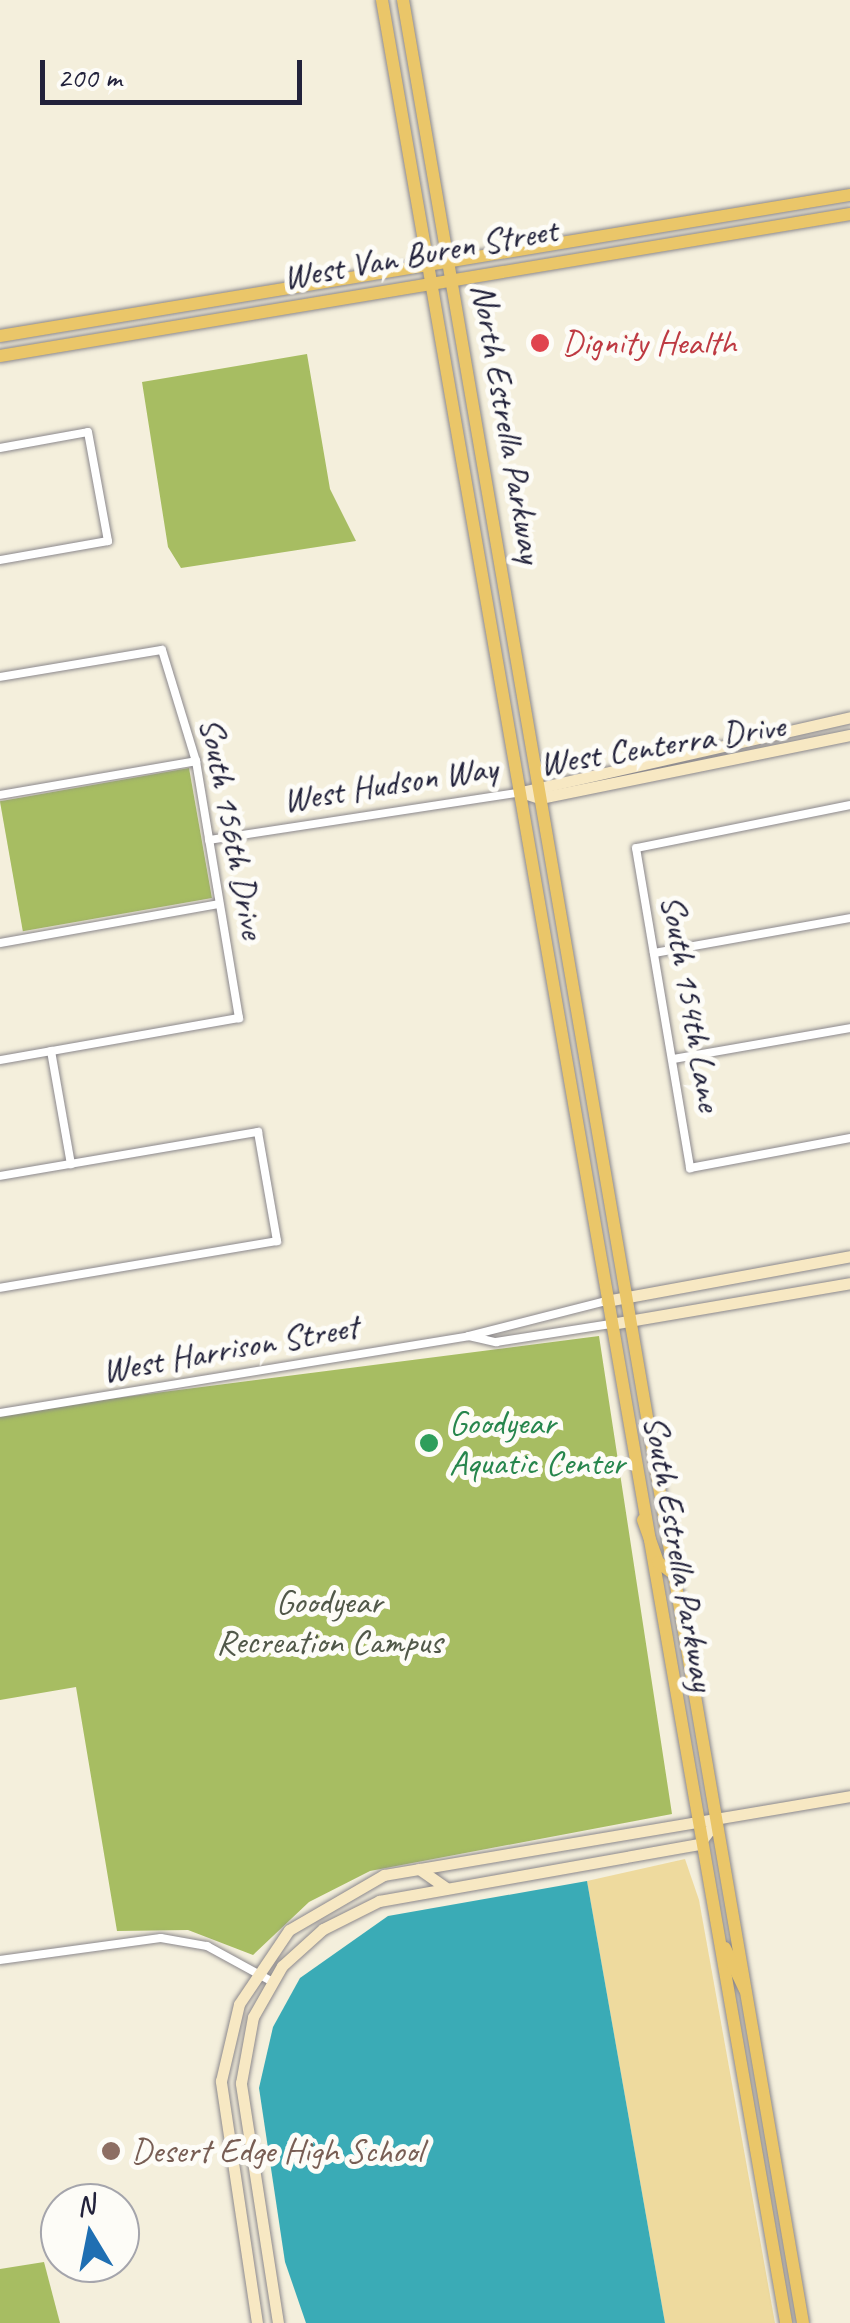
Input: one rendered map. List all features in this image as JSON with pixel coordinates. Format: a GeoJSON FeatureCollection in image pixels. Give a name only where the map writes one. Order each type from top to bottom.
{"type":"FeatureCollection","features":[{"type":"Feature","properties":{"kind":"main road","name":"North Estrella Parkway"},"geometry":{"type":"LineString","coordinates":[[382,0],[521,792]]}},
{"type":"Feature","properties":{"kind":"main road","name":"North Estrella Parkway"},"geometry":{"type":"LineString","coordinates":[[404,0],[540,798]]}},
{"type":"Feature","properties":{"kind":"main road","name":"West Van Buren Street"},"geometry":{"type":"LineString","coordinates":[[0,336],[850,195]]}},
{"type":"Feature","properties":{"kind":"main road","name":"West Van Buren Street"},"geometry":{"type":"LineString","coordinates":[[0,356],[850,214]]}},
{"type":"Feature","properties":{"kind":"main road"},"geometry":{"type":"LineString","coordinates":[[685,222],[688,240]]}},
{"type":"Feature","properties":{"kind":"main road"},"geometry":{"type":"LineString","coordinates":[[179,306],[182,325]]}},
{"type":"Feature","properties":{"kind":"main road"},"geometry":{"type":"LineString","coordinates":[[474,530],[494,527]]}},
{"type":"Feature","properties":{"kind":"main road","name":"South Estrella Parkway"},"geometry":{"type":"LineString","coordinates":[[521,792],[698,1844],[786,2323]]}},
{"type":"Feature","properties":{"kind":"main road","name":"South Estrella Parkway"},"geometry":{"type":"LineString","coordinates":[[540,798],[803,2323]]}},
{"type":"Feature","properties":{"kind":"main road"},"geometry":{"type":"LineString","coordinates":[[642,1518],[658,1562],[676,1576]]}},
{"type":"Feature","properties":{"kind":"main road"},"geometry":{"type":"LineString","coordinates":[[713,1924],[745,1990],[740,2066]]}},
{"type":"Feature","properties":{"kind":"street"},"geometry":{"type":"LineString","coordinates":[[0,448],[88,432],[108,541],[0,560]]}},
{"type":"Feature","properties":{"kind":"street","name":"South 156th Drive"},"geometry":{"type":"LineString","coordinates":[[0,677],[162,650],[196,761],[240,1018],[51,1051]]}},
{"type":"Feature","properties":{"kind":"street","name":"West Centerra Drive"},"geometry":{"type":"LineString","coordinates":[[521,792],[537,781],[822,728],[850,717]]}},
{"type":"Feature","properties":{"kind":"street"},"geometry":{"type":"LineString","coordinates":[[822,728],[827,743]]}},
{"type":"Feature","properties":{"kind":"street","name":"West Centerra Drive"},"geometry":{"type":"LineString","coordinates":[[521,792],[540,798],[827,743],[850,735]]}},
{"type":"Feature","properties":{"kind":"street"},"geometry":{"type":"LineString","coordinates":[[0,795],[196,761]]}},
{"type":"Feature","properties":{"kind":"street","name":"West Hudson Way"},"geometry":{"type":"LineString","coordinates":[[209,840],[521,792]]}},
{"type":"Feature","properties":{"kind":"street","name":"South 154th Lane"},"geometry":{"type":"LineString","coordinates":[[850,806],[636,848],[690,1168],[850,1138]]}},
{"type":"Feature","properties":{"kind":"street"},"geometry":{"type":"LineString","coordinates":[[0,942],[219,904]]}},
{"type":"Feature","properties":{"kind":"street"},"geometry":{"type":"LineString","coordinates":[[654,953],[850,918]]}},
{"type":"Feature","properties":{"kind":"street"},"geometry":{"type":"LineString","coordinates":[[674,1060],[850,1028]]}},
{"type":"Feature","properties":{"kind":"street"},"geometry":{"type":"LineString","coordinates":[[0,1060],[51,1051],[71,1164]]}},
{"type":"Feature","properties":{"kind":"street"},"geometry":{"type":"LineString","coordinates":[[0,1176],[258,1132],[278,1241],[0,1288]]}},
{"type":"Feature","properties":{"kind":"street","name":"West Harrison Street"},"geometry":{"type":"LineString","coordinates":[[0,1413],[469,1336],[606,1300],[850,1256]]}},
{"type":"Feature","properties":{"kind":"street"},"geometry":{"type":"LineString","coordinates":[[770,1272],[774,1297]]}},
{"type":"Feature","properties":{"kind":"street","name":"West Harrison Street"},"geometry":{"type":"LineString","coordinates":[[469,1336],[496,1342],[850,1283]]}},
{"type":"Feature","properties":{"kind":"street"},"geometry":{"type":"LineString","coordinates":[[258,2323],[221,2081],[255,1970],[315,1908],[419,1869],[850,1796]]}},
{"type":"Feature","properties":{"kind":"street"},"geometry":{"type":"LineString","coordinates":[[278,2323],[247,2146],[243,2054],[271,1981],[353,1911],[446,1888],[698,1844],[718,1819]]}},
{"type":"Feature","properties":{"kind":"street"},"geometry":{"type":"LineString","coordinates":[[419,1869],[446,1888]]}},
{"type":"Feature","properties":{"kind":"street"},"geometry":{"type":"LineString","coordinates":[[0,1960],[149,1937],[207,1946],[271,1981]]}},
{"type":"Feature","properties":{"kind":"street"},"geometry":{"type":"LineString","coordinates":[[221,2081],[247,2146]]}},
{"type":"Feature","properties":{"kind":"green space"},"geometry":{"type":"Polygon","coordinates":[[[307,354],[330,489],[356,541],[181,568],[168,547],[142,382],[307,354]]]}},
{"type":"Feature","properties":{"kind":"green space"},"geometry":{"type":"Polygon","coordinates":[[[189,768],[212,898],[23,931],[0,801],[189,768]]]}},
{"type":"Feature","properties":{"kind":"green space","name":"Goodyear Recreation Campus"},"geometry":{"type":"Polygon","coordinates":[[[599,1336],[672,1814],[370,1871],[309,1902],[253,1955],[188,1930],[117,1931],[76,1687],[0,1700],[0,1413],[599,1336]]]}},
{"type":"Feature","properties":{"kind":"green space"},"geometry":{"type":"Polygon","coordinates":[[[40,2263],[40,2283],[50,2283],[60,2323],[0,2323],[0,2269],[40,2263]]]}},
{"type":"Feature","properties":{"kind":"sand"},"geometry":{"type":"Polygon","coordinates":[[[685,1859],[699,1900],[775,2323],[665,2323],[587,1881],[685,1859]]]}},
{"type":"Feature","properties":{"kind":"water"},"geometry":{"type":"Polygon","coordinates":[[[587,1881],[665,2323],[306,2323],[285,2262],[259,2088],[273,2027],[300,1978],[388,1916],[587,1881]]]}},
{"type":"Feature","properties":{"kind":"place","name":"Dignity Health"},"geometry":{"type":"Point","coordinates":[540,343]}},
{"type":"Feature","properties":{"kind":"place","name":"Goodyear Aquatic Center"},"geometry":{"type":"Point","coordinates":[429,1443]}},
{"type":"Feature","properties":{"kind":"place","name":"Desert Edge High School"},"geometry":{"type":"Point","coordinates":[111,2151]}}]}
